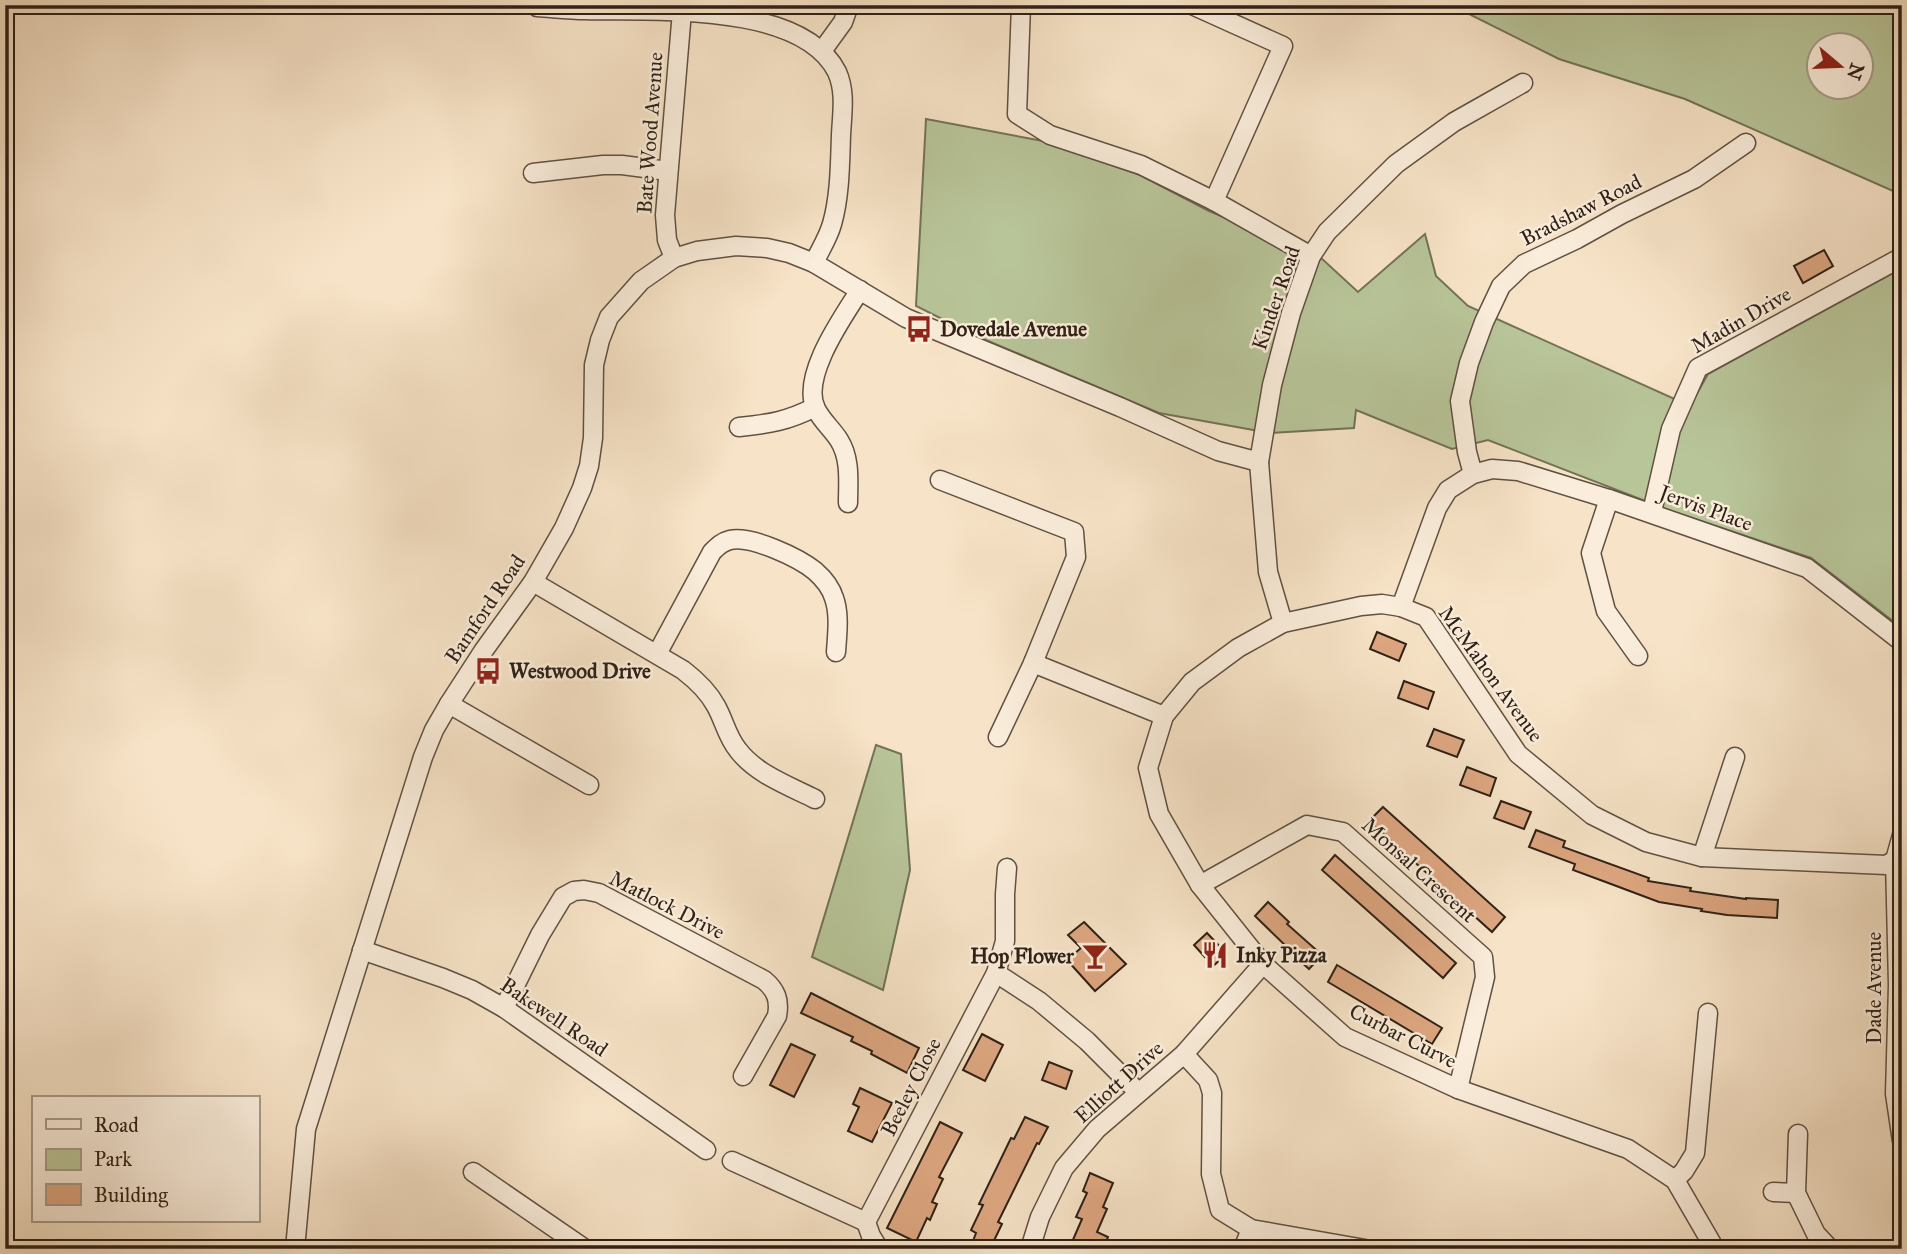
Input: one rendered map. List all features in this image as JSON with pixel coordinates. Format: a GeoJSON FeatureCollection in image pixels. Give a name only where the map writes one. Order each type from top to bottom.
{"type":"FeatureCollection","features":[{"type":"Feature","properties":{"kind":"street"},"geometry":{"type":"LineString","coordinates":[[822,51],[843,22],[849,5]]}},
{"type":"Feature","properties":{"kind":"street"},"geometry":{"type":"LineString","coordinates":[[1021,5],[1017,114],[1050,135],[1141,165],[1214,201],[1311,256]]}},
{"type":"Feature","properties":{"kind":"street"},"geometry":{"type":"LineString","coordinates":[[1192,5],[1283,46],[1214,201]]}},
{"type":"Feature","properties":{"kind":"street"},"geometry":{"type":"LineString","coordinates":[[537,7],[750,13],[808,40],[822,51],[837,73],[844,94],[835,210],[831,227],[814,263]]}},
{"type":"Feature","properties":{"kind":"street","name":"Bate Wood Avenue"},"geometry":{"type":"LineString","coordinates":[[674,258],[665,231],[682,11]]}},
{"type":"Feature","properties":{"kind":"street","name":"Kinder Road"},"geometry":{"type":"LineString","coordinates":[[1283,623],[1268,572],[1259,462],[1272,385],[1291,313],[1311,256],[1327,232],[1396,164],[1454,122],[1523,83]]}},
{"type":"Feature","properties":{"kind":"street","name":"Bradshaw Road"},"geometry":{"type":"LineString","coordinates":[[1473,474],[1467,453],[1461,401],[1469,363],[1501,286],[1524,264],[1694,179],[1746,143]]}},
{"type":"Feature","properties":{"kind":"street"},"geometry":{"type":"LineString","coordinates":[[564,151],[569,169]]}},
{"type":"Feature","properties":{"kind":"street"},"geometry":{"type":"LineString","coordinates":[[533,173],[622,165],[668,171]]}},
{"type":"Feature","properties":{"kind":"street","name":"Bamford Road"},"geometry":{"type":"LineString","coordinates":[[295,1249],[306,1129],[424,757],[449,704],[533,582],[564,528],[589,466],[593,438],[594,365],[600,340],[609,317],[641,281],[674,258],[697,251],[736,246],[789,253],[814,263],[906,318],[1218,451],[1259,462]]}},
{"type":"Feature","properties":{"kind":"street","name":"Madin Drive"},"geometry":{"type":"LineString","coordinates":[[1652,512],[1671,429],[1698,368],[1902,257]]}},
{"type":"Feature","properties":{"kind":"street"},"geometry":{"type":"LineString","coordinates":[[848,503],[846,456],[840,440],[815,407],[814,384],[820,359],[831,336],[860,290]]}},
{"type":"Feature","properties":{"kind":"street"},"geometry":{"type":"LineString","coordinates":[[739,427],[794,418],[815,407]]}},
{"type":"Feature","properties":{"kind":"street","name":"Jervis Place"},"geometry":{"type":"LineString","coordinates":[[1473,474],[1492,469],[1518,471],[1652,512],[1807,568],[1902,642]]}},
{"type":"Feature","properties":{"kind":"street"},"geometry":{"type":"LineString","coordinates":[[1401,607],[1437,508],[1448,490],[1473,474]]}},
{"type":"Feature","properties":{"kind":"street"},"geometry":{"type":"LineString","coordinates":[[940,480],[1074,532],[1076,557],[1033,663],[998,737]]}},
{"type":"Feature","properties":{"kind":"street"},"geometry":{"type":"LineString","coordinates":[[1609,499],[1591,554],[1606,611],[1638,656]]}},
{"type":"Feature","properties":{"kind":"street"},"geometry":{"type":"LineString","coordinates":[[657,654],[712,552],[721,543],[732,539],[757,542],[801,562],[827,584],[835,599],[837,614],[836,653]]}},
{"type":"Feature","properties":{"kind":"street"},"geometry":{"type":"LineString","coordinates":[[533,582],[684,670],[698,681],[717,707],[723,724],[747,760],[762,772],[815,800]]}},
{"type":"Feature","properties":{"kind":"street","name":"McMahon Avenue"},"geometry":{"type":"LineString","coordinates":[[1283,623],[1382,604],[1401,607],[1426,617],[1518,754],[1592,815],[1646,842],[1702,857],[1886,865],[1895,860]]}},
{"type":"Feature","properties":{"kind":"street","name":"Curbar Curve"},"geometry":{"type":"LineString","coordinates":[[1283,623],[1238,648],[1192,682],[1164,716],[1148,768],[1159,814],[1200,886],[1262,964],[1345,1037],[1458,1089],[1628,1149],[1675,1180],[1715,1249]]}},
{"type":"Feature","properties":{"kind":"street"},"geometry":{"type":"LineString","coordinates":[[1033,663],[1164,716]]}},
{"type":"Feature","properties":{"kind":"street"},"geometry":{"type":"LineString","coordinates":[[449,704],[589,785]]}},
{"type":"Feature","properties":{"kind":"street"},"geometry":{"type":"LineString","coordinates":[[1702,857],[1735,757]]}},
{"type":"Feature","properties":{"kind":"street","name":"Monsal Crescent"},"geometry":{"type":"LineString","coordinates":[[1200,886],[1307,825],[1343,832],[1483,957],[1485,977],[1458,1089]]}},
{"type":"Feature","properties":{"kind":"street","name":"Dade Avenue"},"geometry":{"type":"LineString","coordinates":[[1902,835],[1895,860],[1900,984],[1895,1094],[1902,1141]]}},
{"type":"Feature","properties":{"kind":"street","name":"Beeley Close"},"geometry":{"type":"LineString","coordinates":[[866,1222],[996,973],[1005,941],[1004,894],[1007,869]]}},
{"type":"Feature","properties":{"kind":"street","name":"Matlock Drive"},"geometry":{"type":"LineString","coordinates":[[504,1009],[540,935],[563,897],[574,891],[599,893],[772,987],[779,1006],[777,1016],[743,1076]]}},
{"type":"Feature","properties":{"kind":"street","name":"Bakewell Road"},"geometry":{"type":"LineString","coordinates":[[362,950],[472,990],[504,1009],[706,1150]]}},
{"type":"Feature","properties":{"kind":"street","name":"Elliott Drive"},"geometry":{"type":"LineString","coordinates":[[1030,1249],[1040,1217],[1064,1168],[1097,1129],[1184,1054],[1262,964]]}},
{"type":"Feature","properties":{"kind":"street"},"geometry":{"type":"LineString","coordinates":[[996,973],[1040,1002],[1087,1041],[1138,1092]]}},
{"type":"Feature","properties":{"kind":"street"},"geometry":{"type":"LineString","coordinates":[[1675,1180],[1695,1153],[1707,1013]]}},
{"type":"Feature","properties":{"kind":"street"},"geometry":{"type":"LineString","coordinates":[[1184,1054],[1208,1080],[1212,1094],[1211,1174],[1220,1210],[1251,1229],[1365,1249]]}},
{"type":"Feature","properties":{"kind":"street"},"geometry":{"type":"LineString","coordinates":[[1798,1134],[1796,1193],[1816,1234],[1830,1249]]}},
{"type":"Feature","properties":{"kind":"street"},"geometry":{"type":"LineString","coordinates":[[732,1161],[866,1222],[879,1249]]}},
{"type":"Feature","properties":{"kind":"street"},"geometry":{"type":"LineString","coordinates":[[473,1172],[585,1249]]}},
{"type":"Feature","properties":{"kind":"street"},"geometry":{"type":"LineString","coordinates":[[1773,1192],[1796,1193]]}},
{"type":"Feature","properties":{"kind":"street"},"geometry":{"type":"LineString","coordinates":[[1243,1249],[1251,1229]]}},
{"type":"Feature","properties":{"kind":"green space"},"geometry":{"type":"Polygon","coordinates":[[[1451,5],[1902,5],[1902,195],[1685,99],[1559,59],[1451,5]]]}},
{"type":"Feature","properties":{"kind":"green space"},"geometry":{"type":"Polygon","coordinates":[[[926,119],[1043,141],[1140,175],[1209,211],[1319,256],[1358,292],[1425,234],[1436,276],[1468,306],[1690,406],[1708,374],[1902,268],[1902,628],[1811,558],[1666,509],[1488,440],[1452,449],[1356,410],[1354,428],[1270,433],[1159,413],[974,335],[916,306],[926,119]]]}},
{"type":"Feature","properties":{"kind":"green space"},"geometry":{"type":"Polygon","coordinates":[[[876,745],[901,754],[910,870],[883,990],[812,957],[876,745]]]}},
{"type":"Feature","properties":{"kind":"building"},"geometry":{"type":"Polygon","coordinates":[[[1824,250],[1833,266],[1803,283],[1794,266],[1824,250]]]}},
{"type":"Feature","properties":{"kind":"building"},"geometry":{"type":"Polygon","coordinates":[[[1377,632],[1406,644],[1399,661],[1370,649],[1377,632]]]}},
{"type":"Feature","properties":{"kind":"building"},"geometry":{"type":"Polygon","coordinates":[[[1404,681],[1434,692],[1428,709],[1398,698],[1404,681]]]}},
{"type":"Feature","properties":{"kind":"building"},"geometry":{"type":"Polygon","coordinates":[[[1434,729],[1464,740],[1457,757],[1427,746],[1434,729]]]}},
{"type":"Feature","properties":{"kind":"building"},"geometry":{"type":"Polygon","coordinates":[[[1467,767],[1496,778],[1490,796],[1460,785],[1467,767]]]}},
{"type":"Feature","properties":{"kind":"building"},"geometry":{"type":"Polygon","coordinates":[[[1501,801],[1531,812],[1524,829],[1494,818],[1501,801]]]}},
{"type":"Feature","properties":{"kind":"building"},"geometry":{"type":"Polygon","coordinates":[[[1383,807],[1505,917],[1492,932],[1369,821],[1383,807]]]}},
{"type":"Feature","properties":{"kind":"building"},"geometry":{"type":"Polygon","coordinates":[[[1536,830],[1565,841],[1563,847],[1649,878],[1648,881],[1691,888],[1690,891],[1746,899],[1778,900],[1777,918],[1727,915],[1659,902],[1573,870],[1575,864],[1529,847],[1536,830]]]}},
{"type":"Feature","properties":{"kind":"building"},"geometry":{"type":"Polygon","coordinates":[[[1335,855],[1456,963],[1443,978],[1322,870],[1335,855]]]}},
{"type":"Feature","properties":{"kind":"building"},"geometry":{"type":"Polygon","coordinates":[[[1268,902],[1289,922],[1287,924],[1322,955],[1309,969],[1255,916],[1268,902]]]}},
{"type":"Feature","properties":{"kind":"building","name":"Hop Flower"},"geometry":{"type":"Polygon","coordinates":[[[1084,922],[1126,964],[1095,991],[1067,960],[1081,948],[1068,935],[1084,922]]]}},
{"type":"Feature","properties":{"kind":"building"},"geometry":{"type":"Polygon","coordinates":[[[1207,933],[1227,954],[1213,966],[1194,945],[1207,933]]]}},
{"type":"Feature","properties":{"kind":"building"},"geometry":{"type":"Polygon","coordinates":[[[1337,965],[1442,1028],[1432,1044],[1328,982],[1337,965]]]}},
{"type":"Feature","properties":{"kind":"building"},"geometry":{"type":"Polygon","coordinates":[[[811,993],[919,1048],[907,1073],[851,1041],[853,1037],[801,1013],[811,993]]]}},
{"type":"Feature","properties":{"kind":"building"},"geometry":{"type":"Polygon","coordinates":[[[982,1034],[1003,1045],[985,1081],[963,1070],[982,1034]]]}},
{"type":"Feature","properties":{"kind":"building"},"geometry":{"type":"Polygon","coordinates":[[[791,1044],[815,1055],[794,1097],[770,1085],[791,1044]]]}},
{"type":"Feature","properties":{"kind":"building"},"geometry":{"type":"Polygon","coordinates":[[[1049,1062],[1072,1071],[1066,1089],[1042,1080],[1049,1062]]]}},
{"type":"Feature","properties":{"kind":"building"},"geometry":{"type":"Polygon","coordinates":[[[860,1088],[892,1103],[872,1142],[848,1131],[859,1107],[853,1104],[860,1088]]]}},
{"type":"Feature","properties":{"kind":"building"},"geometry":{"type":"Polygon","coordinates":[[[1025,1117],[1048,1127],[1039,1144],[1037,1143],[998,1222],[1002,1224],[990,1249],[970,1249],[976,1233],[971,1230],[983,1205],[979,1204],[1011,1138],[1014,1139],[1025,1117]]]}},
{"type":"Feature","properties":{"kind":"building"},"geometry":{"type":"Polygon","coordinates":[[[940,1122],[962,1133],[939,1177],[943,1179],[932,1202],[937,1204],[916,1242],[887,1228],[940,1122]]]}},
{"type":"Feature","properties":{"kind":"building"},"geometry":{"type":"Polygon","coordinates":[[[1090,1173],[1113,1183],[1103,1207],[1107,1209],[1097,1232],[1108,1237],[1103,1249],[1087,1249],[1072,1242],[1082,1219],[1076,1217],[1087,1193],[1083,1191],[1090,1173]]]}},
{"type":"Feature","properties":{"kind":"place","name":"Dovedale Avenue"},"geometry":{"type":"Point","coordinates":[919,329]}},
{"type":"Feature","properties":{"kind":"place","name":"Westwood Drive"},"geometry":{"type":"Point","coordinates":[488,671]}},
{"type":"Feature","properties":{"kind":"place","name":"Inky Pizza"},"geometry":{"type":"Point","coordinates":[1215,955]}},
{"type":"Feature","properties":{"kind":"place","name":"Hop Flower"},"geometry":{"type":"Point","coordinates":[1095,956]}}]}
